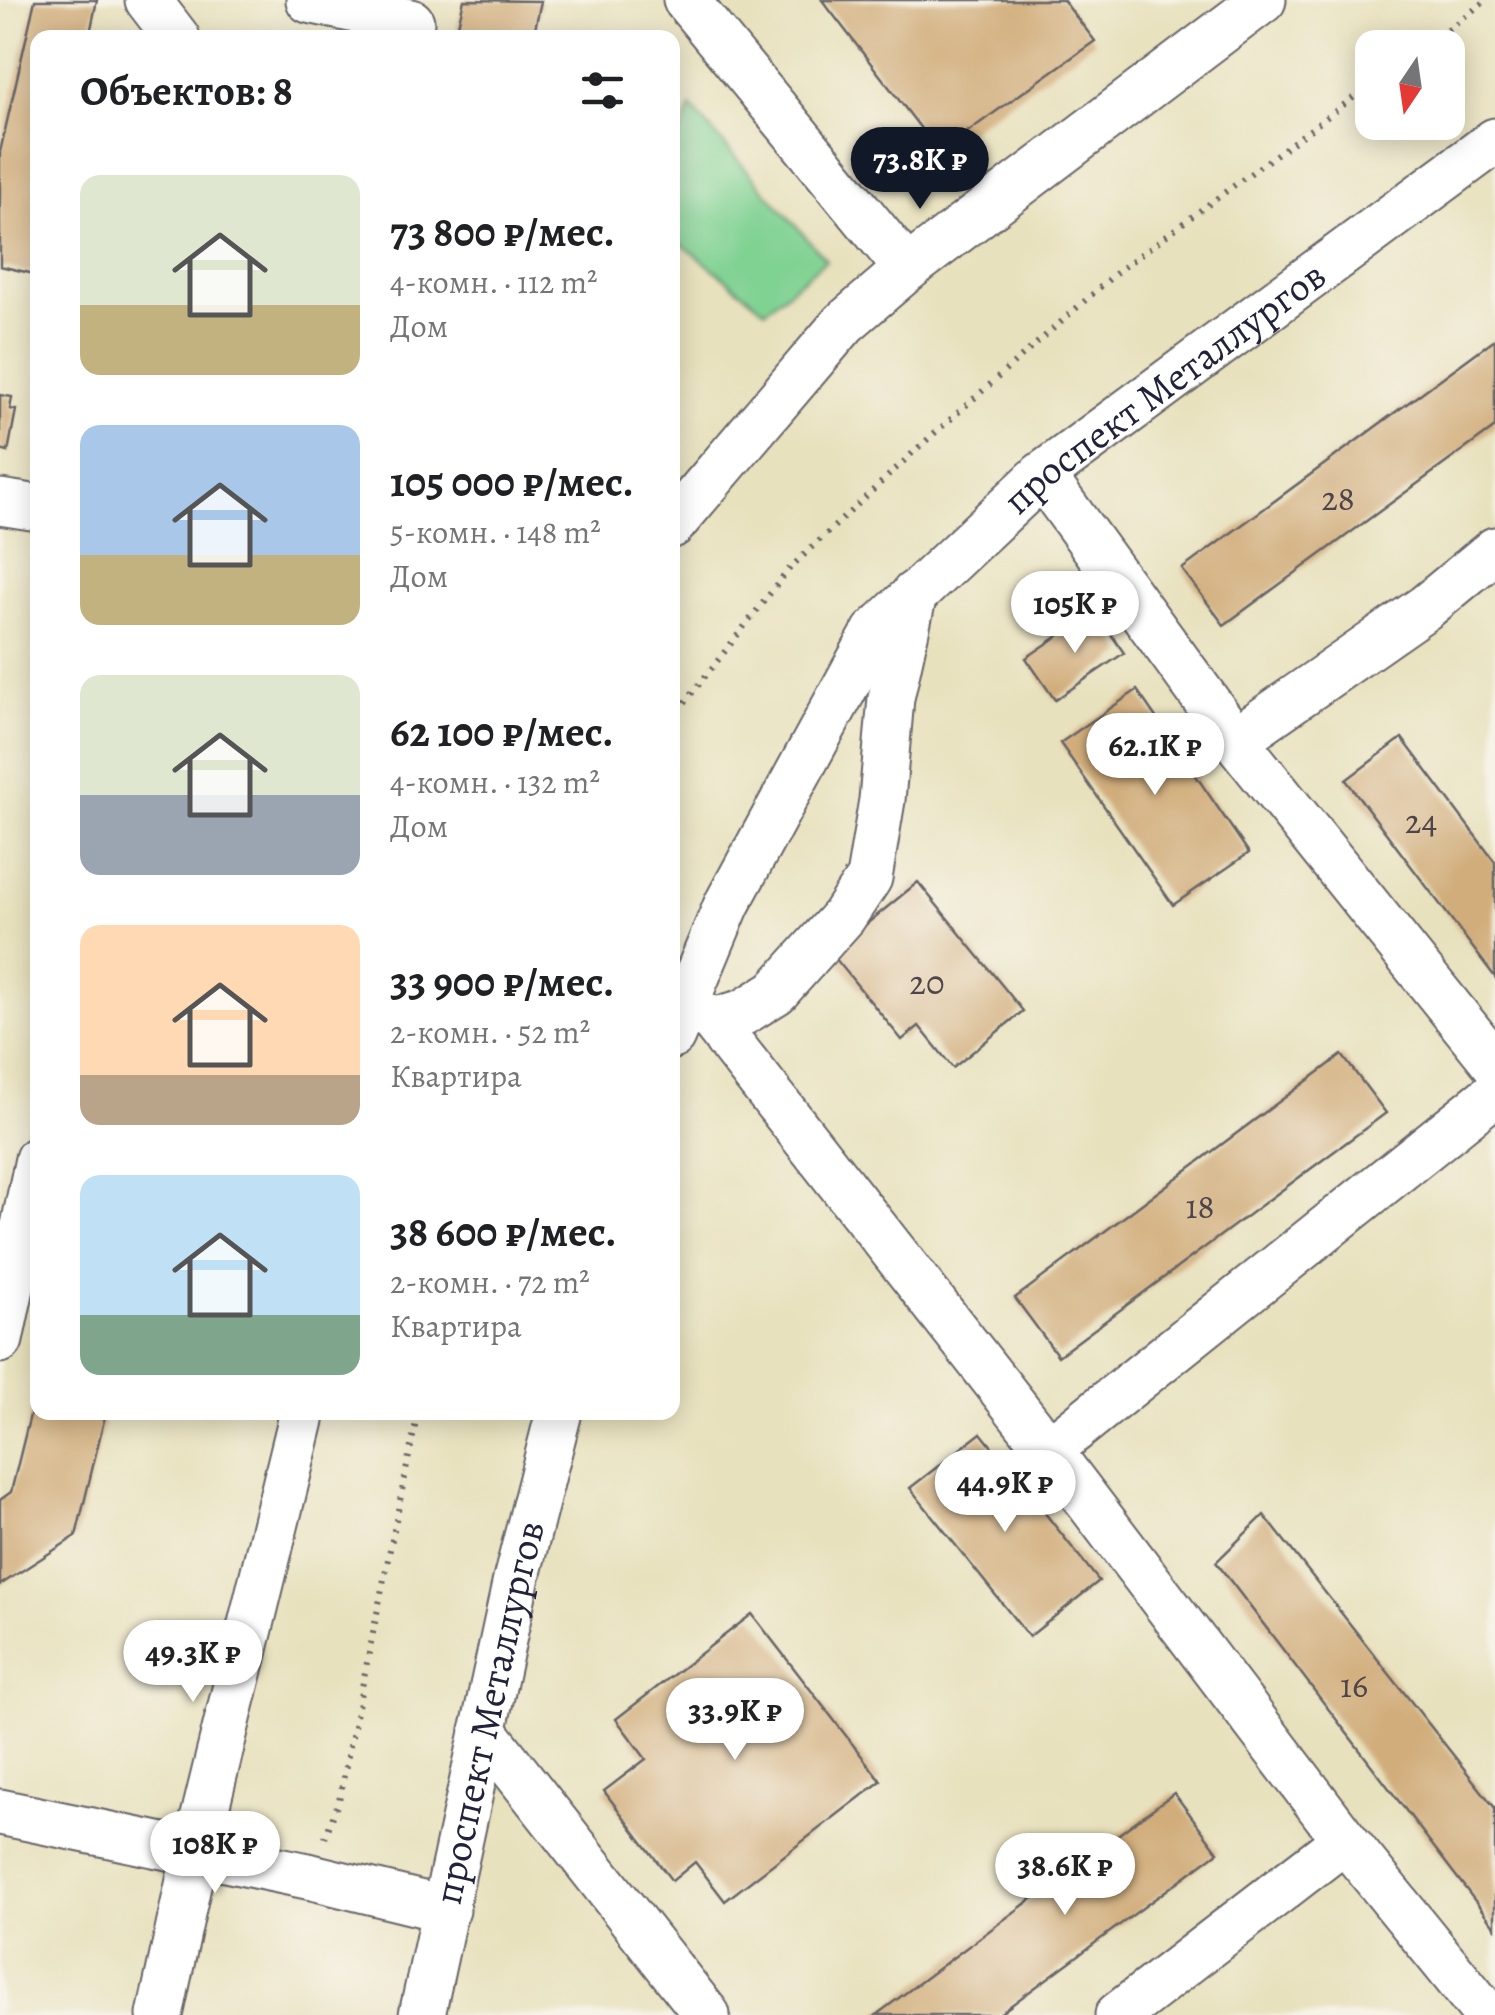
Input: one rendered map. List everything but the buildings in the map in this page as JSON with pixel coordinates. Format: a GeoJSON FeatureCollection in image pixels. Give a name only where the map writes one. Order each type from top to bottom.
{"type":"FeatureCollection","features":[{"type":"Feature","properties":{"kind":"street"},"geometry":{"type":"LineString","coordinates":[[139,30],[146,0]]}},
{"type":"Feature","properties":{"kind":"street"},"geometry":{"type":"LineString","coordinates":[[146,0],[170,30]]}},
{"type":"Feature","properties":{"kind":"street"},"geometry":{"type":"LineString","coordinates":[[309,0],[411,22],[410,30]]}},
{"type":"Feature","properties":{"kind":"street"},"geometry":{"type":"LineString","coordinates":[[686,0],[908,268]]}},
{"type":"Feature","properties":{"kind":"street"},"geometry":{"type":"LineString","coordinates":[[680,516],[844,322],[908,268],[1263,0]]}},
{"type":"Feature","properties":{"kind":"street","name":"проспект Металлургов"},"geometry":{"type":"LineString","coordinates":[[690,1020],[727,904],[875,632],[1042,475],[1495,141]]}},
{"type":"Feature","properties":{"kind":"street"},"geometry":{"type":"LineString","coordinates":[[1042,475],[1235,740],[1495,1064]]}},
{"type":"Feature","properties":{"kind":"street"},"geometry":{"type":"LineString","coordinates":[[0,502],[30,507]]}},
{"type":"Feature","properties":{"kind":"street"},"geometry":{"type":"LineString","coordinates":[[1235,740],[1426,607],[1495,550]]}},
{"type":"Feature","properties":{"kind":"street"},"geometry":{"type":"LineString","coordinates":[[690,1020],[744,1012],[776,992],[844,917],[869,878],[882,800],[891,698],[914,594]]}},
{"type":"Feature","properties":{"kind":"street"},"geometry":{"type":"LineString","coordinates":[[690,1020],[1049,1450],[1346,1840],[1487,2015]]}},
{"type":"Feature","properties":{"kind":"street"},"geometry":{"type":"LineString","coordinates":[[1049,1450],[1495,1093]]}},
{"type":"Feature","properties":{"kind":"street"},"geometry":{"type":"LineString","coordinates":[[0,1340],[30,1197]]}},
{"type":"Feature","properties":{"kind":"street"},"geometry":{"type":"LineString","coordinates":[[160,2015],[195,1854],[301,1420]]}},
{"type":"Feature","properties":{"kind":"street","name":"проспект Металлургов"},"geometry":{"type":"LineString","coordinates":[[422,2015],[516,1580],[558,1420]]}},
{"type":"Feature","properties":{"kind":"street"},"geometry":{"type":"LineString","coordinates":[[482,1730],[707,2015]]}},
{"type":"Feature","properties":{"kind":"street"},"geometry":{"type":"LineString","coordinates":[[0,1812],[312,1877],[446,1910]]}},
{"type":"Feature","properties":{"kind":"street"},"geometry":{"type":"LineString","coordinates":[[1118,2015],[1346,1840]]}},
{"type":"Feature","properties":{"kind":"path"},"geometry":{"type":"LineString","coordinates":[[1446,30],[1487,0]]}},
{"type":"Feature","properties":{"kind":"path"},"geometry":{"type":"LineString","coordinates":[[680,709],[790,568],[919,446],[1122,268],[1355,97]]}},
{"type":"Feature","properties":{"kind":"path"},"geometry":{"type":"LineString","coordinates":[[312,1877],[339,1800],[416,1420]]}},
{"type":"Feature","properties":{"kind":"green space"},"geometry":{"type":"Polygon","coordinates":[[[691,107],[826,260],[765,310],[680,243],[680,134],[691,107]]]}}]}
